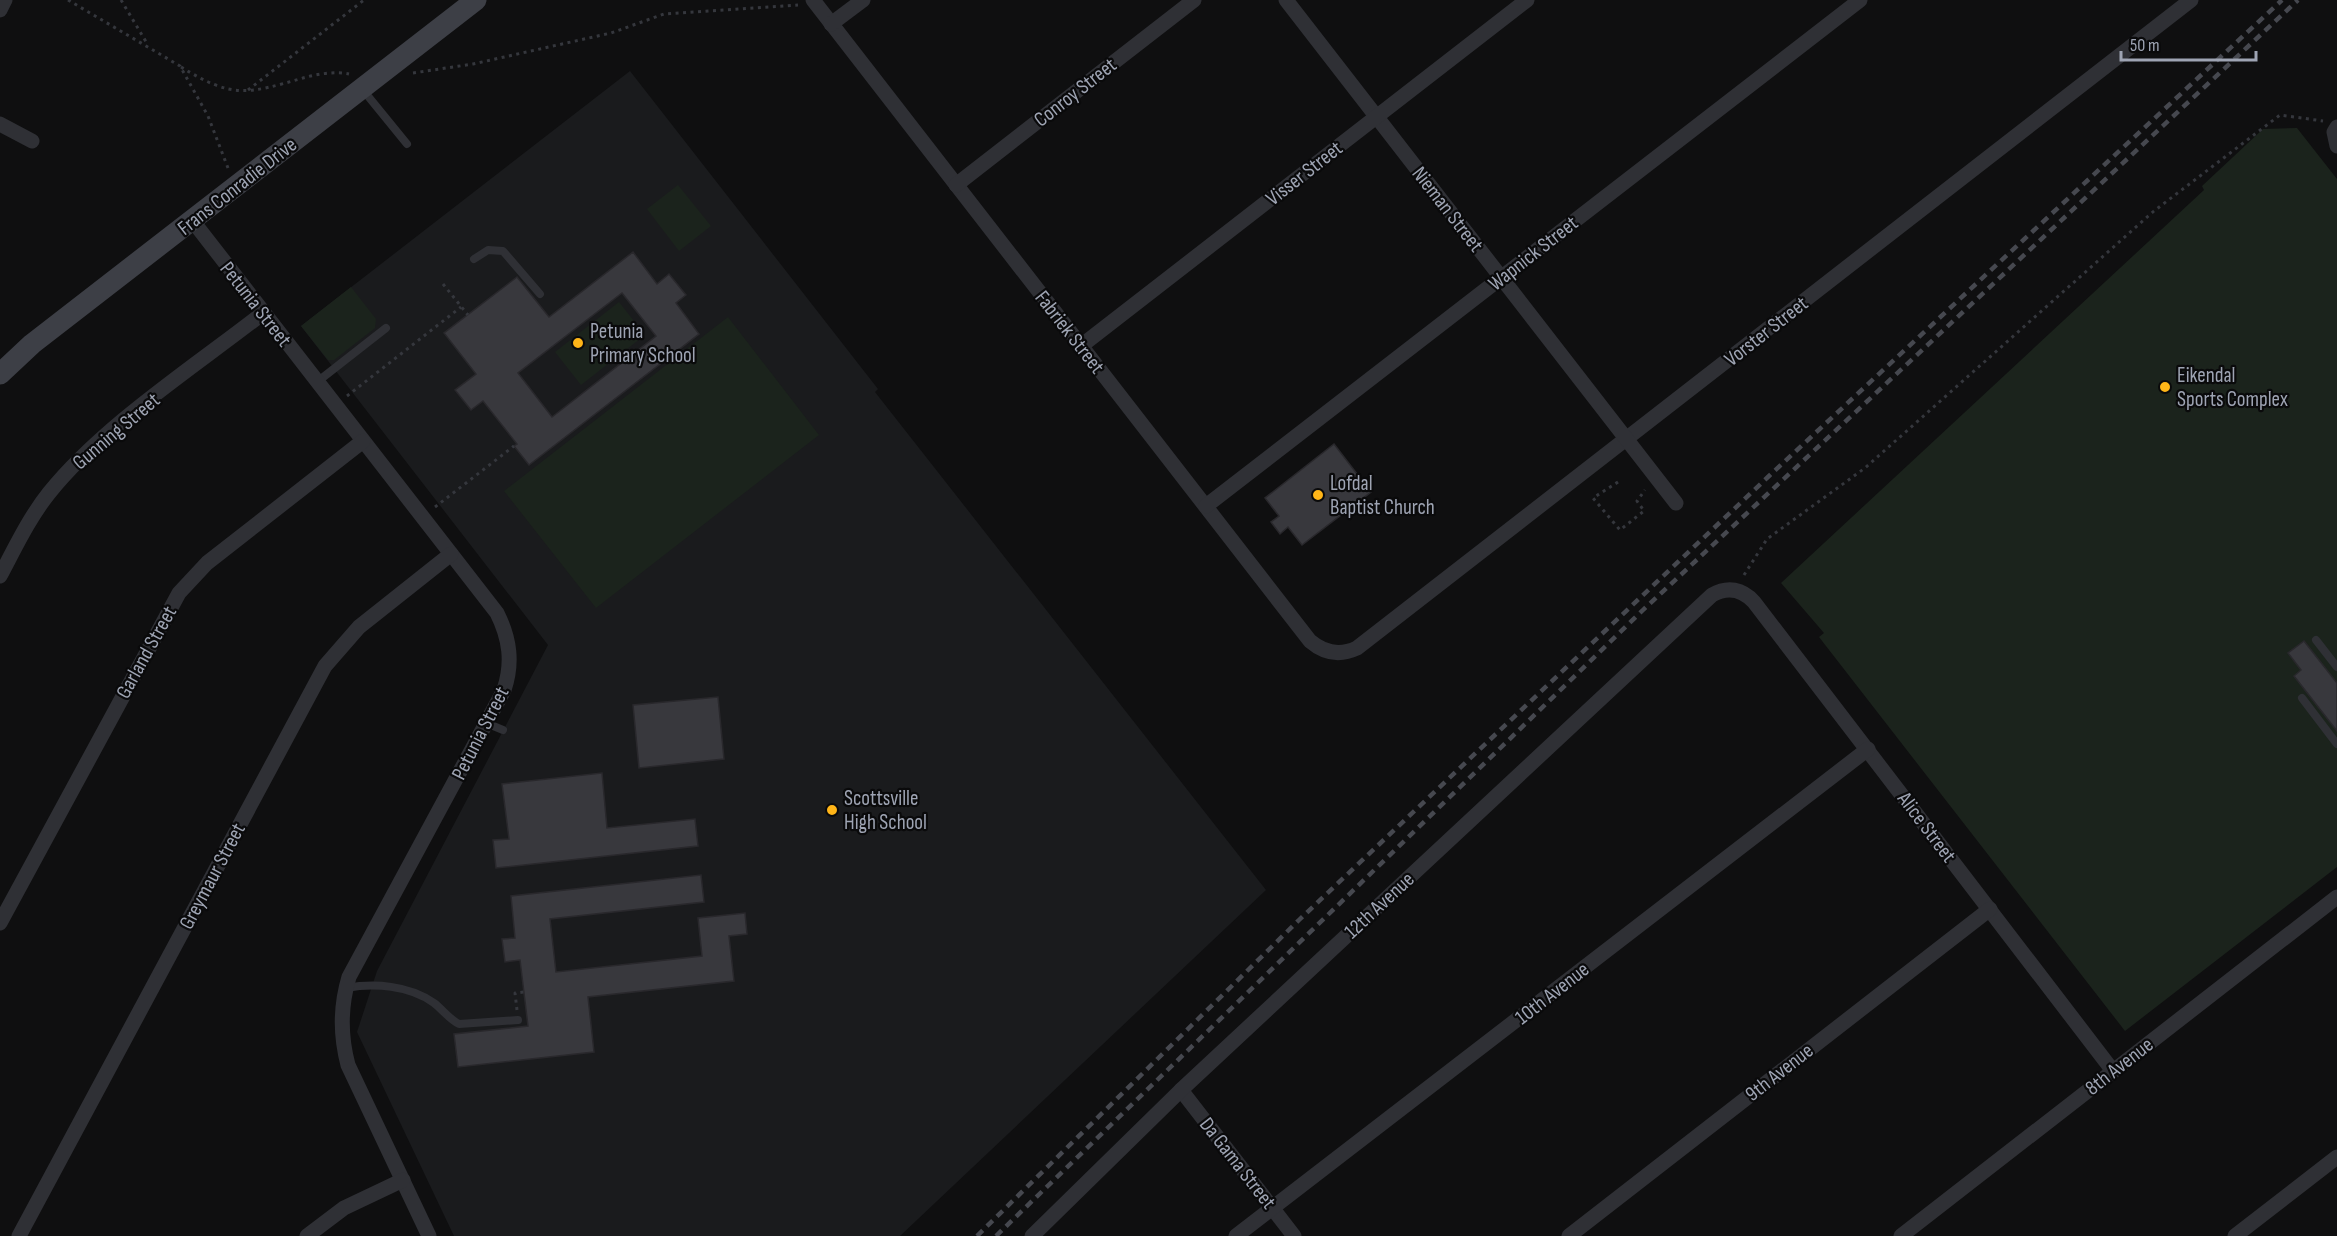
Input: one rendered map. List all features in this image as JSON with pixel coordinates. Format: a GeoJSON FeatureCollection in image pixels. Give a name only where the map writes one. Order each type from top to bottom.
{"type":"FeatureCollection","features":[{"type":"Feature","properties":{"kind":"street"},"geometry":{"type":"LineString","coordinates":[[0,10],[5,0]]}},
{"type":"Feature","properties":{"kind":"street","name":"Frans Conradie Drive"},"geometry":{"type":"LineString","coordinates":[[0,374],[32,344],[192,220],[357,81],[476,0]]}},
{"type":"Feature","properties":{"kind":"street"},"geometry":{"type":"LineString","coordinates":[[831,24],[862,0]]}},
{"type":"Feature","properties":{"kind":"street","name":"Conroy Street"},"geometry":{"type":"LineString","coordinates":[[956,185],[1194,0]]}},
{"type":"Feature","properties":{"kind":"street","name":"Nieman Street"},"geometry":{"type":"LineString","coordinates":[[1286,0],[1676,503]]}},
{"type":"Feature","properties":{"kind":"street","name":"Visser Street"},"geometry":{"type":"LineString","coordinates":[[1081,346],[1527,0]]}},
{"type":"Feature","properties":{"kind":"street","name":"Wapnick Street"},"geometry":{"type":"LineString","coordinates":[[1206,506],[1860,0]]}},
{"type":"Feature","properties":{"kind":"street","name":"Vorster Street"},"geometry":{"type":"LineString","coordinates":[[1335,653],[1357,648],[2191,0]]}},
{"type":"Feature","properties":{"kind":"street","name":"Fabriek Street"},"geometry":{"type":"LineString","coordinates":[[814,2],[1310,640],[1318,647],[1335,653]]}},
{"type":"Feature","properties":{"kind":"street"},"geometry":{"type":"LineString","coordinates":[[0,123],[32,141]]}},
{"type":"Feature","properties":{"kind":"street"},"geometry":{"type":"LineString","coordinates":[[2331,124],[2337,146]]}},
{"type":"Feature","properties":{"kind":"street","name":"Petunia Street"},"geometry":{"type":"LineString","coordinates":[[192,220],[497,613],[508,640],[508,679],[346,988],[341,1022],[346,1058],[429,1236]]}},
{"type":"Feature","properties":{"kind":"street","name":"Gunning Street"},"geometry":{"type":"LineString","coordinates":[[0,576],[32,517],[55,486],[87,452],[263,313]]}},
{"type":"Feature","properties":{"kind":"street","name":"Garland Street"},"geometry":{"type":"LineString","coordinates":[[0,923],[179,593],[207,563],[363,441]]}},
{"type":"Feature","properties":{"kind":"street","name":"Greymaur Street"},"geometry":{"type":"LineString","coordinates":[[19,1236],[325,666],[359,627],[451,554]]}},
{"type":"Feature","properties":{"kind":"street","name":"Alice Street"},"geometry":{"type":"LineString","coordinates":[[1735,590],[1742,592],[1754,602],[2114,1071]]}},
{"type":"Feature","properties":{"kind":"street","name":"12th Avenue"},"geometry":{"type":"LineString","coordinates":[[1032,1236],[1181,1090],[1712,595],[1719,591],[1735,590]]}},
{"type":"Feature","properties":{"kind":"street","name":"10th Avenue"},"geometry":{"type":"LineString","coordinates":[[1236,1236],[1868,749]]}},
{"type":"Feature","properties":{"kind":"street","name":"8th Avenue"},"geometry":{"type":"LineString","coordinates":[[1901,1236],[2337,897]]}},
{"type":"Feature","properties":{"kind":"street","name":"9th Avenue"},"geometry":{"type":"LineString","coordinates":[[1569,1236],[1990,909]]}},
{"type":"Feature","properties":{"kind":"street","name":"Da Gama Street"},"geometry":{"type":"LineString","coordinates":[[1181,1090],[1294,1236]]}},
{"type":"Feature","properties":{"kind":"street"},"geometry":{"type":"LineString","coordinates":[[2235,1236],[2337,1157]]}},
{"type":"Feature","properties":{"kind":"street"},"geometry":{"type":"LineString","coordinates":[[307,1236],[344,1209],[403,1180]]}},
{"type":"Feature","properties":{"kind":"lane"},"geometry":{"type":"LineString","coordinates":[[357,81],[406,144]]}},
{"type":"Feature","properties":{"kind":"lane"},"geometry":{"type":"LineString","coordinates":[[474,259],[488,250],[503,251],[540,294]]}},
{"type":"Feature","properties":{"kind":"lane"},"geometry":{"type":"LineString","coordinates":[[317,382],[386,328]]}},
{"type":"Feature","properties":{"kind":"lane"},"geometry":{"type":"LineString","coordinates":[[2316,640],[2337,667]]}},
{"type":"Feature","properties":{"kind":"lane"},"geometry":{"type":"LineString","coordinates":[[2302,698],[2337,744]]}},
{"type":"Feature","properties":{"kind":"lane"},"geometry":{"type":"LineString","coordinates":[[486,723],[503,730]]}},
{"type":"Feature","properties":{"kind":"lane"},"geometry":{"type":"LineString","coordinates":[[346,988],[383,986],[419,995],[436,1004],[459,1024],[518,1020]]}},
{"type":"Feature","properties":{"kind":"path"},"geometry":{"type":"LineString","coordinates":[[68,0],[217,88],[247,92],[310,76],[357,81]]}},
{"type":"Feature","properties":{"kind":"path"},"geometry":{"type":"LineString","coordinates":[[121,0],[148,46]]}},
{"type":"Feature","properties":{"kind":"path"},"geometry":{"type":"LineString","coordinates":[[247,92],[364,0]]}},
{"type":"Feature","properties":{"kind":"path"},"geometry":{"type":"LineString","coordinates":[[406,74],[425,73],[473,64],[611,33],[664,14],[814,2]]}},
{"type":"Feature","properties":{"kind":"path"},"geometry":{"type":"LineString","coordinates":[[180,66],[208,116],[228,170]]}},
{"type":"Feature","properties":{"kind":"path"},"geometry":{"type":"LineString","coordinates":[[1735,590],[1767,538],[1865,468],[2154,211],[2280,115],[2331,124]]}},
{"type":"Feature","properties":{"kind":"path"},"geometry":{"type":"LineString","coordinates":[[443,284],[468,315]]}},
{"type":"Feature","properties":{"kind":"path"},"geometry":{"type":"LineString","coordinates":[[335,405],[462,307]]}},
{"type":"Feature","properties":{"kind":"path"},"geometry":{"type":"LineString","coordinates":[[422,517],[514,446]]}},
{"type":"Feature","properties":{"kind":"path"},"geometry":{"type":"LineString","coordinates":[[1618,482],[1593,498],[1620,530],[1644,511],[1637,501],[1656,477]]}},
{"type":"Feature","properties":{"kind":"path"},"geometry":{"type":"LineString","coordinates":[[518,1020],[515,993],[524,992]]}},
{"type":"Feature","properties":{"kind":"shaded area","name":"Scottsville High School"},"geometry":{"type":"Polygon","coordinates":[[[630,71],[878,389],[875,392],[1266,890],[900,1236],[454,1236],[357,1032],[377,971],[548,645],[301,326],[630,71]]]}},
{"type":"Feature","properties":{"kind":"shaded area","name":"Eikendal Sports Complex"},"geometry":{"type":"Polygon","coordinates":[[[2297,128],[2337,179],[2337,867],[2125,1031],[1819,637],[1824,633],[1781,583],[2204,190],[2202,186],[2263,129],[2297,128]]]}},
{"type":"Feature","properties":{"kind":"shaded area"},"geometry":{"type":"Polygon","coordinates":[[[678,185],[711,226],[679,251],[647,209],[678,185]]]}},
{"type":"Feature","properties":{"kind":"shaded area"},"geometry":{"type":"Polygon","coordinates":[[[351,287],[376,319],[375,328],[334,360],[328,360],[301,326],[351,287]]]}},
{"type":"Feature","properties":{"kind":"shaded area"},"geometry":{"type":"Polygon","coordinates":[[[619,302],[645,335],[581,385],[555,352],[619,302]]]}},
{"type":"Feature","properties":{"kind":"shaded area"},"geometry":{"type":"Polygon","coordinates":[[[728,317],[819,435],[596,608],[504,491],[728,317]]]}},
{"type":"Feature","properties":{"kind":"building"},"geometry":{"type":"Polygon","coordinates":[[[633,252],[657,284],[669,274],[686,295],[676,303],[699,334],[529,465],[514,446],[517,444],[483,401],[471,410],[455,390],[476,374],[444,333],[517,277],[549,317],[633,252]],[[622,293],[518,373],[552,417],[656,336],[622,293]]]}},
{"type":"Feature","properties":{"kind":"building","name":"Lofdal Baptist Church"},"geometry":{"type":"Polygon","coordinates":[[[1334,444],[1371,492],[1302,545],[1288,527],[1280,534],[1271,522],[1279,516],[1265,498],[1334,444]]]}},
{"type":"Feature","properties":{"kind":"building"},"geometry":{"type":"Polygon","coordinates":[[[2304,641],[2337,683],[2337,731],[2294,676],[2301,670],[2288,653],[2304,641]]]}},
{"type":"Feature","properties":{"kind":"building"},"geometry":{"type":"Polygon","coordinates":[[[718,697],[724,759],[639,768],[633,705],[718,697]]]}},
{"type":"Feature","properties":{"kind":"building"},"geometry":{"type":"Polygon","coordinates":[[[602,773],[607,828],[695,819],[698,846],[496,868],[493,840],[509,839],[502,784],[602,773]]]}},
{"type":"Feature","properties":{"kind":"building"},"geometry":{"type":"Polygon","coordinates":[[[701,875],[704,902],[550,919],[556,972],[702,956],[698,918],[745,913],[747,934],[729,936],[734,981],[588,997],[594,1052],[458,1067],[454,1034],[528,1026],[520,960],[505,962],[502,939],[515,938],[511,896],[701,875]]]}},
{"type":"Feature","properties":{"kind":"railway"},"geometry":{"type":"LineString","coordinates":[[977,1236],[1299,920],[1769,476],[2282,0]]}},
{"type":"Feature","properties":{"kind":"railway"},"geometry":{"type":"LineString","coordinates":[[996,1236],[1643,610],[2298,0]]}},
{"type":"Feature","properties":{"kind":"place","name":"Petunia Primary School"},"geometry":{"type":"Point","coordinates":[578,343]}},
{"type":"Feature","properties":{"kind":"place","name":"Eikendal Sports Complex"},"geometry":{"type":"Point","coordinates":[2165,387]}},
{"type":"Feature","properties":{"kind":"place","name":"Lofdal Baptist Church"},"geometry":{"type":"Point","coordinates":[1318,495]}},
{"type":"Feature","properties":{"kind":"place","name":"Scottsville High School"},"geometry":{"type":"Point","coordinates":[832,810]}}]}
